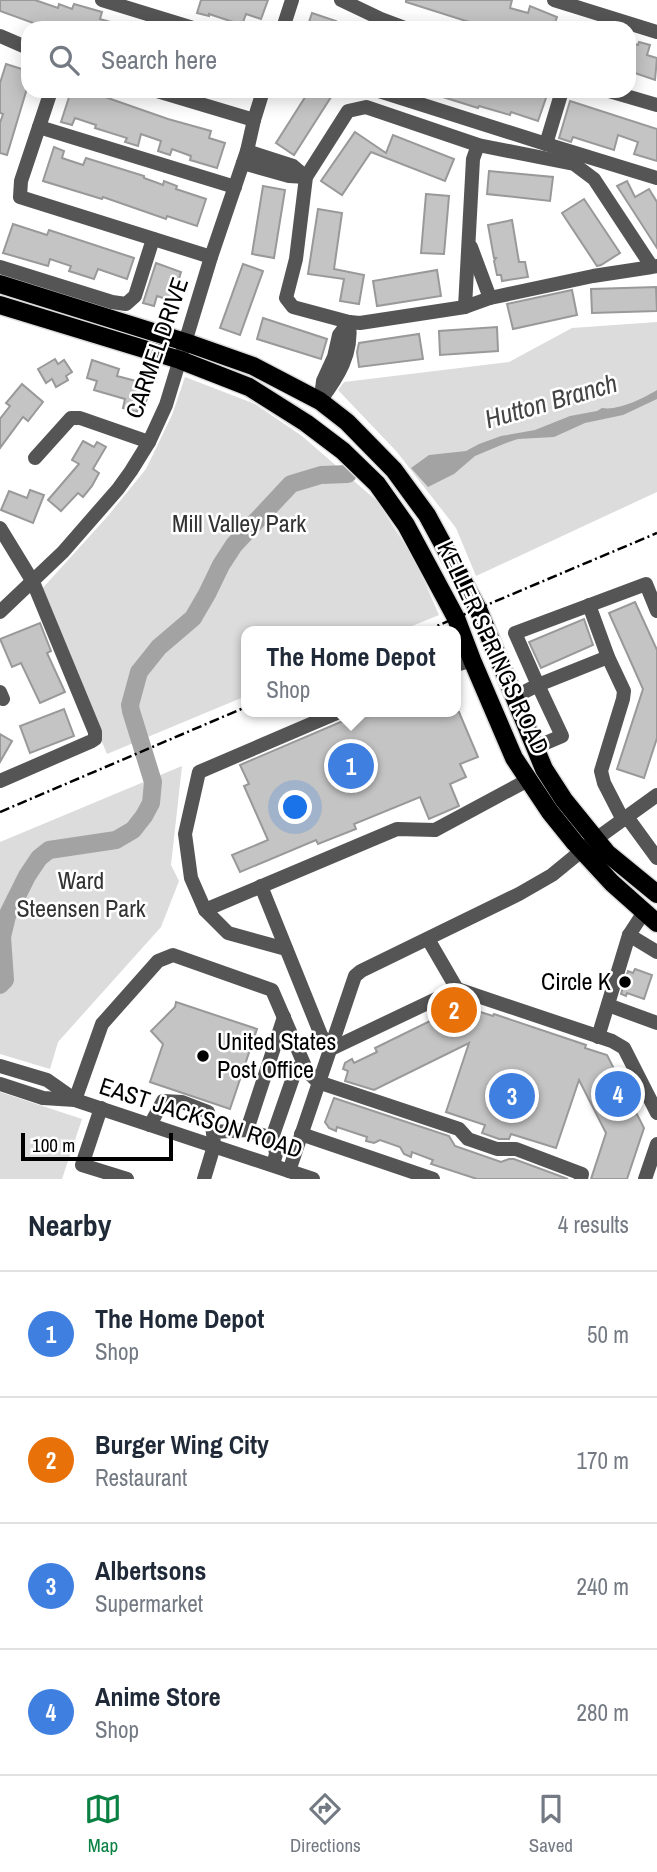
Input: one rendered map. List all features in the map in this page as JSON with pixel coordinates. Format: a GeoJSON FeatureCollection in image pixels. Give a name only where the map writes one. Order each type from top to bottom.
{"type":"FeatureCollection","features":[{"type":"Feature","properties":{"kind":"main road","name":"KELLER SPRINGS ROAD"},"geometry":{"type":"LineString","coordinates":[[0,284],[253,366],[320,401],[347,422],[394,470],[426,515],[478,609],[544,769],[564,800],[607,853],[657,894]]}},
{"type":"Feature","properties":{"kind":"main road","name":"KELLER SPRINGS ROAD"},"geometry":{"type":"LineString","coordinates":[[0,305],[180,360],[249,387],[306,423],[343,451],[377,484],[406,525],[456,618],[457,626]]}},
{"type":"Feature","properties":{"kind":"main road"},"geometry":{"type":"LineString","coordinates":[[306,423],[320,401]]}},
{"type":"Feature","properties":{"kind":"main road"},"geometry":{"type":"LineString","coordinates":[[464,663],[484,661],[491,665],[502,685],[514,697]]}},
{"type":"Feature","properties":{"kind":"main road","name":"KELLER SPRINGS ROAD"},"geometry":{"type":"LineString","coordinates":[[464,663],[514,758],[550,812],[612,883],[651,918]]}},
{"type":"Feature","properties":{"kind":"street"},"geometry":{"type":"LineString","coordinates":[[102,0],[170,21]]}},
{"type":"Feature","properties":{"kind":"street"},"geometry":{"type":"LineString","coordinates":[[285,21],[292,0]]}},
{"type":"Feature","properties":{"kind":"street"},"geometry":{"type":"LineString","coordinates":[[341,0],[386,21]]}},
{"type":"Feature","properties":{"kind":"street"},"geometry":{"type":"LineString","coordinates":[[554,0],[622,21]]}},
{"type":"Feature","properties":{"kind":"street"},"geometry":{"type":"LineString","coordinates":[[636,25],[657,32]]}},
{"type":"Feature","properties":{"kind":"street"},"geometry":{"type":"LineString","coordinates":[[0,36],[21,45]]}},
{"type":"Feature","properties":{"kind":"street"},"geometry":{"type":"LineString","coordinates":[[49,98],[21,181],[20,197],[211,257]]}},
{"type":"Feature","properties":{"kind":"street"},"geometry":{"type":"LineString","coordinates":[[180,98],[254,120]]}},
{"type":"Feature","properties":{"kind":"street","name":"CARMEL DRIVE"},"geometry":{"type":"LineString","coordinates":[[0,612],[62,552],[118,489],[149,442],[166,405],[245,157],[261,98]]}},
{"type":"Feature","properties":{"kind":"street"},"geometry":{"type":"LineString","coordinates":[[401,98],[657,178]]}},
{"type":"Feature","properties":{"kind":"street"},"geometry":{"type":"LineString","coordinates":[[546,144],[560,98]]}},
{"type":"Feature","properties":{"kind":"street"},"geometry":{"type":"LineString","coordinates":[[633,98],[657,105]]}},
{"type":"Feature","properties":{"kind":"street"},"geometry":{"type":"LineString","coordinates":[[366,107],[478,145],[574,164],[594,179],[654,267],[593,276],[490,298],[465,307],[360,323],[349,322],[293,307],[286,298],[296,259],[306,177],[348,111],[366,107]]}},
{"type":"Feature","properties":{"kind":"street"},"geometry":{"type":"LineString","coordinates":[[39,127],[235,187]]}},
{"type":"Feature","properties":{"kind":"street"},"geometry":{"type":"LineString","coordinates":[[465,307],[473,159],[478,145]]}},
{"type":"Feature","properties":{"kind":"street"},"geometry":{"type":"LineString","coordinates":[[245,157],[293,166],[306,177]]}},
{"type":"Feature","properties":{"kind":"street"},"geometry":{"type":"LineString","coordinates":[[0,268],[126,304],[135,296],[153,239]]}},
{"type":"Feature","properties":{"kind":"street"},"geometry":{"type":"LineString","coordinates":[[469,242],[490,298]]}},
{"type":"Feature","properties":{"kind":"street"},"geometry":{"type":"LineString","coordinates":[[320,401],[345,361],[351,338],[349,322]]}},
{"type":"Feature","properties":{"kind":"street"},"geometry":{"type":"LineString","coordinates":[[35,458],[71,418],[80,418],[149,442]]}},
{"type":"Feature","properties":{"kind":"street"},"geometry":{"type":"LineString","coordinates":[[0,528],[33,582],[95,732],[95,739],[0,781]]}},
{"type":"Feature","properties":{"kind":"street"},"geometry":{"type":"LineString","coordinates":[[536,747],[562,736],[515,634],[651,581],[657,611]]}},
{"type":"Feature","properties":{"kind":"street"},"geometry":{"type":"LineString","coordinates":[[589,605],[624,691],[601,771],[604,783],[625,818],[657,858]]}},
{"type":"Feature","properties":{"kind":"street"},"geometry":{"type":"LineString","coordinates":[[514,697],[608,657]]}},
{"type":"Feature","properties":{"kind":"street"},"geometry":{"type":"LineString","coordinates":[[286,949],[228,933],[205,911],[191,878],[185,834],[199,772],[327,717]]}},
{"type":"Feature","properties":{"kind":"street"},"geometry":{"type":"LineString","coordinates":[[205,911],[397,829],[435,830],[528,780]]}},
{"type":"Feature","properties":{"kind":"street"},"geometry":{"type":"LineString","coordinates":[[289,1171],[355,976],[552,875],[657,795]]}},
{"type":"Feature","properties":{"kind":"street"},"geometry":{"type":"LineString","coordinates":[[261,886],[321,1035],[331,1049]]}},
{"type":"Feature","properties":{"kind":"street"},"geometry":{"type":"LineString","coordinates":[[598,1037],[629,935],[651,918]]}},
{"type":"Feature","properties":{"kind":"street"},"geometry":{"type":"LineString","coordinates":[[629,935],[657,952]]}},
{"type":"Feature","properties":{"kind":"street"},"geometry":{"type":"LineString","coordinates":[[428,939],[457,989],[612,1041],[624,1048],[657,1114]]}},
{"type":"Feature","properties":{"kind":"street"},"geometry":{"type":"LineString","coordinates":[[75,1100],[102,1024],[158,961],[173,955],[272,990],[307,1072],[318,1082],[459,1129],[468,1139],[497,1149],[516,1149],[582,1174],[581,1179]]}},
{"type":"Feature","properties":{"kind":"street"},"geometry":{"type":"LineString","coordinates":[[331,1049],[457,989]]}},
{"type":"Feature","properties":{"kind":"street"},"geometry":{"type":"LineString","coordinates":[[608,1005],[657,1021]]}},
{"type":"Feature","properties":{"kind":"street"},"geometry":{"type":"LineString","coordinates":[[247,1130],[284,1017]]}},
{"type":"Feature","properties":{"kind":"street"},"geometry":{"type":"LineString","coordinates":[[273,1166],[276,1154],[273,1135],[296,1069],[304,1065]]}},
{"type":"Feature","properties":{"kind":"street","name":"EAST JACKSON ROAD"},"geometry":{"type":"LineString","coordinates":[[0,1066],[47,1080],[75,1100]]}},
{"type":"Feature","properties":{"kind":"street","name":"EAST JACKSON ROAD"},"geometry":{"type":"LineString","coordinates":[[0,1084],[43,1098],[75,1100],[150,1125],[213,1139],[273,1166],[313,1179]]}},
{"type":"Feature","properties":{"kind":"street"},"geometry":{"type":"LineString","coordinates":[[150,1125],[163,1101],[182,1102],[208,1112],[213,1139],[204,1179]]}},
{"type":"Feature","properties":{"kind":"street"},"geometry":{"type":"LineString","coordinates":[[101,1108],[82,1165],[127,1179]]}},
{"type":"Feature","properties":{"kind":"street"},"geometry":{"type":"LineString","coordinates":[[213,1139],[247,1130],[268,1137],[273,1135]]}},
{"type":"Feature","properties":{"kind":"street"},"geometry":{"type":"LineString","coordinates":[[301,1134],[433,1179]]}},
{"type":"Feature","properties":{"kind":"street"},"geometry":{"type":"LineString","coordinates":[[645,1179],[657,1144]]}},
{"type":"Feature","properties":{"kind":"green space"},"geometry":{"type":"Polygon","coordinates":[[[657,322],[657,492],[476,576],[456,528],[397,452],[338,390],[344,382],[509,362],[572,328],[657,322]]]}},
{"type":"Feature","properties":{"kind":"green space","name":"Mill Valley Park"},"geometry":{"type":"Polygon","coordinates":[[[185,377],[255,404],[302,436],[377,501],[416,562],[439,615],[412,626],[241,626],[241,698],[107,754],[40,591],[146,469],[172,415],[185,377]]]}},
{"type":"Feature","properties":{"kind":"green space","name":"Ward Steensen Park"},"geometry":{"type":"Polygon","coordinates":[[[182,766],[171,865],[179,881],[161,927],[58,1042],[50,1069],[0,1054],[0,842],[182,766]]]}},
{"type":"Feature","properties":{"kind":"green space"},"geometry":{"type":"Polygon","coordinates":[[[0,1092],[82,1119],[62,1179],[0,1179],[0,1092]]]}},
{"type":"Feature","properties":{"kind":"shaded area"},"geometry":{"type":"Polygon","coordinates":[[[657,390],[657,399],[623,415],[585,423],[554,437],[518,439],[475,456],[454,474],[428,487],[411,468],[429,455],[466,451],[501,436],[535,430],[570,416],[623,406],[657,390]]]}},
{"type":"Feature","properties":{"kind":"building"},"geometry":{"type":"Polygon","coordinates":[[[0,0],[35,0],[58,8],[59,4],[72,9],[74,4],[102,12],[100,19],[107,21],[28,21],[0,11],[0,0]]]}},
{"type":"Feature","properties":{"kind":"building"},"geometry":{"type":"Polygon","coordinates":[[[201,0],[268,0],[261,19],[246,14],[243,21],[230,21],[197,13],[201,0]]]}},
{"type":"Feature","properties":{"kind":"building"},"geometry":{"type":"Polygon","coordinates":[[[512,0],[510,8],[528,13],[530,6],[557,17],[556,21],[466,21],[406,2],[512,0]]]}},
{"type":"Feature","properties":{"kind":"building"},"geometry":{"type":"Polygon","coordinates":[[[312,13],[336,21],[309,21],[312,13]]]}},
{"type":"Feature","properties":{"kind":"building"},"geometry":{"type":"Polygon","coordinates":[[[639,42],[650,45],[647,55],[657,58],[655,80],[636,73],[636,44],[639,42]]]}},
{"type":"Feature","properties":{"kind":"building"},"geometry":{"type":"Polygon","coordinates":[[[6,64],[21,69],[21,98],[24,98],[7,155],[0,153],[0,123],[3,114],[0,113],[0,83],[6,64]]]}},
{"type":"Feature","properties":{"kind":"building"},"geometry":{"type":"Polygon","coordinates":[[[69,98],[108,98],[211,131],[209,138],[225,143],[217,168],[190,160],[191,156],[172,149],[170,155],[158,151],[161,141],[141,134],[138,146],[125,142],[127,138],[95,128],[96,125],[75,118],[72,125],[61,122],[69,98]]]}},
{"type":"Feature","properties":{"kind":"building"},"geometry":{"type":"Polygon","coordinates":[[[305,98],[330,98],[294,155],[276,143],[305,98]]]}},
{"type":"Feature","properties":{"kind":"building"},"geometry":{"type":"Polygon","coordinates":[[[446,98],[546,98],[538,121],[511,112],[510,115],[479,106],[478,108],[446,98]]]}},
{"type":"Feature","properties":{"kind":"building"},"geometry":{"type":"Polygon","coordinates":[[[570,101],[657,129],[657,161],[634,154],[638,142],[618,135],[614,150],[573,137],[571,142],[559,138],[570,101]]]}},
{"type":"Feature","properties":{"kind":"building"},"geometry":{"type":"Polygon","coordinates":[[[355,132],[386,153],[393,135],[454,159],[445,181],[371,152],[342,195],[321,181],[355,132]]]}},
{"type":"Feature","properties":{"kind":"building"},"geometry":{"type":"Polygon","coordinates":[[[54,147],[64,151],[62,158],[83,165],[86,158],[144,176],[163,185],[164,181],[177,186],[176,189],[206,199],[197,226],[43,181],[54,147]]]}},
{"type":"Feature","properties":{"kind":"building"},"geometry":{"type":"Polygon","coordinates":[[[489,171],[553,177],[550,201],[487,194],[489,171]]]}},
{"type":"Feature","properties":{"kind":"building"},"geometry":{"type":"Polygon","coordinates":[[[627,181],[635,197],[649,189],[657,202],[657,248],[617,186],[627,181]]]}},
{"type":"Feature","properties":{"kind":"building"},"geometry":{"type":"Polygon","coordinates":[[[263,186],[285,190],[274,258],[252,254],[263,186]]]}},
{"type":"Feature","properties":{"kind":"building"},"geometry":{"type":"Polygon","coordinates":[[[426,194],[449,196],[444,254],[421,253],[426,194]]]}},
{"type":"Feature","properties":{"kind":"building"},"geometry":{"type":"Polygon","coordinates":[[[584,199],[620,253],[597,266],[562,213],[584,199]]]}},
{"type":"Feature","properties":{"kind":"building"},"geometry":{"type":"Polygon","coordinates":[[[318,209],[342,213],[334,269],[364,275],[359,304],[340,301],[344,279],[308,274],[318,209]]]}},
{"type":"Feature","properties":{"kind":"building"},"geometry":{"type":"Polygon","coordinates":[[[512,220],[519,262],[525,262],[528,277],[502,281],[501,275],[497,275],[488,225],[512,220]]]}},
{"type":"Feature","properties":{"kind":"building"},"geometry":{"type":"Polygon","coordinates":[[[13,224],[47,235],[49,230],[134,258],[127,279],[98,269],[94,279],[69,271],[71,266],[50,259],[48,266],[3,253],[13,224]]]}},
{"type":"Feature","properties":{"kind":"building"},"geometry":{"type":"Polygon","coordinates":[[[156,263],[181,272],[172,301],[157,296],[154,306],[143,303],[156,263]]]}},
{"type":"Feature","properties":{"kind":"building"},"geometry":{"type":"Polygon","coordinates":[[[243,264],[263,271],[240,335],[220,328],[243,264]]]}},
{"type":"Feature","properties":{"kind":"building"},"geometry":{"type":"Polygon","coordinates":[[[437,270],[441,296],[377,306],[373,281],[437,270]]]}},
{"type":"Feature","properties":{"kind":"building"},"geometry":{"type":"Polygon","coordinates":[[[656,287],[657,311],[592,313],[591,289],[656,287]]]}},
{"type":"Feature","properties":{"kind":"building"},"geometry":{"type":"Polygon","coordinates":[[[572,290],[577,315],[513,329],[507,304],[572,290]]]}},
{"type":"Feature","properties":{"kind":"building"},"geometry":{"type":"Polygon","coordinates":[[[263,318],[327,339],[321,359],[257,339],[263,318]]]}},
{"type":"Feature","properties":{"kind":"building"},"geometry":{"type":"Polygon","coordinates":[[[497,327],[498,351],[440,355],[439,331],[497,327]]]}},
{"type":"Feature","properties":{"kind":"building"},"geometry":{"type":"Polygon","coordinates":[[[419,334],[423,359],[359,367],[359,343],[419,334]]]}},
{"type":"Feature","properties":{"kind":"building"},"geometry":{"type":"Polygon","coordinates":[[[55,359],[58,364],[64,360],[72,372],[66,376],[68,380],[56,387],[52,379],[46,383],[38,369],[55,359]]]}},
{"type":"Feature","properties":{"kind":"building"},"geometry":{"type":"Polygon","coordinates":[[[92,360],[119,369],[117,376],[136,381],[135,385],[150,389],[144,408],[138,406],[137,412],[123,408],[125,399],[94,390],[97,381],[87,378],[92,360]]]}},
{"type":"Feature","properties":{"kind":"building"},"geometry":{"type":"Polygon","coordinates":[[[22,384],[43,402],[28,421],[23,417],[0,448],[0,419],[10,406],[6,403],[22,384]]]}},
{"type":"Feature","properties":{"kind":"building"},"geometry":{"type":"Polygon","coordinates":[[[83,441],[94,447],[97,442],[106,447],[93,469],[99,473],[83,497],[78,493],[61,511],[48,500],[79,464],[72,460],[83,441]]]}},
{"type":"Feature","properties":{"kind":"building"},"geometry":{"type":"Polygon","coordinates":[[[30,490],[44,495],[33,523],[1,510],[9,491],[27,498],[30,490]]]}},
{"type":"Feature","properties":{"kind":"building"},"geometry":{"type":"Polygon","coordinates":[[[635,602],[657,650],[657,738],[644,778],[617,769],[643,689],[609,613],[635,602]]]}},
{"type":"Feature","properties":{"kind":"building"},"geometry":{"type":"Polygon","coordinates":[[[584,619],[593,645],[541,668],[529,642],[584,619]]]}},
{"type":"Feature","properties":{"kind":"building"},"geometry":{"type":"Polygon","coordinates":[[[40,623],[51,651],[47,653],[65,692],[40,703],[21,663],[12,667],[0,639],[40,623]]]}},
{"type":"Feature","properties":{"kind":"building"},"geometry":{"type":"Polygon","coordinates":[[[64,709],[74,736],[30,753],[20,726],[64,709]]]}},
{"type":"Feature","properties":{"kind":"building"},"geometry":{"type":"Polygon","coordinates":[[[351,717],[461,717],[478,757],[460,764],[466,777],[450,784],[459,806],[429,819],[420,797],[354,824],[356,829],[318,844],[316,840],[240,872],[232,855],[268,840],[244,786],[249,784],[240,765],[351,717]]]}},
{"type":"Feature","properties":{"kind":"building"},"geometry":{"type":"Polygon","coordinates":[[[0,734],[12,741],[0,762],[0,734]]]}},
{"type":"Feature","properties":{"kind":"building","name":"Circle K"},"geometry":{"type":"Polygon","coordinates":[[[635,969],[652,975],[644,999],[627,993],[626,996],[621,994],[628,971],[633,973],[635,969]]]}},
{"type":"Feature","properties":{"kind":"building","name":"United States Post Office"},"geometry":{"type":"Polygon","coordinates":[[[176,1002],[257,1029],[230,1109],[150,1082],[163,1044],[151,1031],[175,1007],[176,1002]]]}},
{"type":"Feature","properties":{"kind":"building"},"geometry":{"type":"Polygon","coordinates":[[[461,1006],[493,1016],[494,1014],[586,1045],[585,1048],[607,1055],[644,1128],[627,1179],[591,1179],[606,1133],[579,1080],[556,1148],[511,1134],[509,1139],[499,1139],[482,1133],[485,1125],[446,1112],[469,1043],[374,1090],[345,1081],[348,1071],[343,1069],[345,1063],[352,1059],[354,1063],[377,1052],[375,1048],[432,1020],[434,1023],[457,1012],[455,1009],[461,1006]]]}},
{"type":"Feature","properties":{"kind":"building"},"geometry":{"type":"Polygon","coordinates":[[[334,1098],[449,1136],[455,1146],[501,1162],[514,1159],[568,1179],[477,1179],[431,1164],[433,1160],[412,1152],[411,1157],[404,1154],[400,1147],[380,1140],[374,1143],[366,1141],[367,1137],[337,1127],[336,1131],[329,1128],[325,1122],[334,1098]]]}},
{"type":"Feature","properties":{"kind":"waterway","name":"Hutton Branch"},"geometry":{"type":"LineString","coordinates":[[0,985],[5,980],[2,937],[7,916],[39,858],[49,850],[116,840],[133,830],[151,803],[153,782],[130,705],[139,672],[159,647],[193,618],[234,545],[291,484],[321,475],[348,474]]}},
{"type":"Feature","properties":{"kind":"railway"},"geometry":{"type":"LineString","coordinates":[[437,626],[657,533]]}},
{"type":"Feature","properties":{"kind":"railway"},"geometry":{"type":"LineString","coordinates":[[0,812],[241,709]]}},
{"type":"Feature","properties":{"kind":"place","name":"The Home Depot"},"geometry":{"type":"Point","coordinates":[351,766]}},
{"type":"Feature","properties":{"kind":"place","name":"Circle K"},"geometry":{"type":"Point","coordinates":[625,982]}},
{"type":"Feature","properties":{"kind":"place","name":"Burger Wing City"},"geometry":{"type":"Point","coordinates":[454,1010]}},
{"type":"Feature","properties":{"kind":"place","name":"United States Post Office"},"geometry":{"type":"Point","coordinates":[203,1056]}},
{"type":"Feature","properties":{"kind":"place","name":"Anime Store"},"geometry":{"type":"Point","coordinates":[618,1094]}},
{"type":"Feature","properties":{"kind":"place","name":"Albertsons"},"geometry":{"type":"Point","coordinates":[512,1096]}}]}
